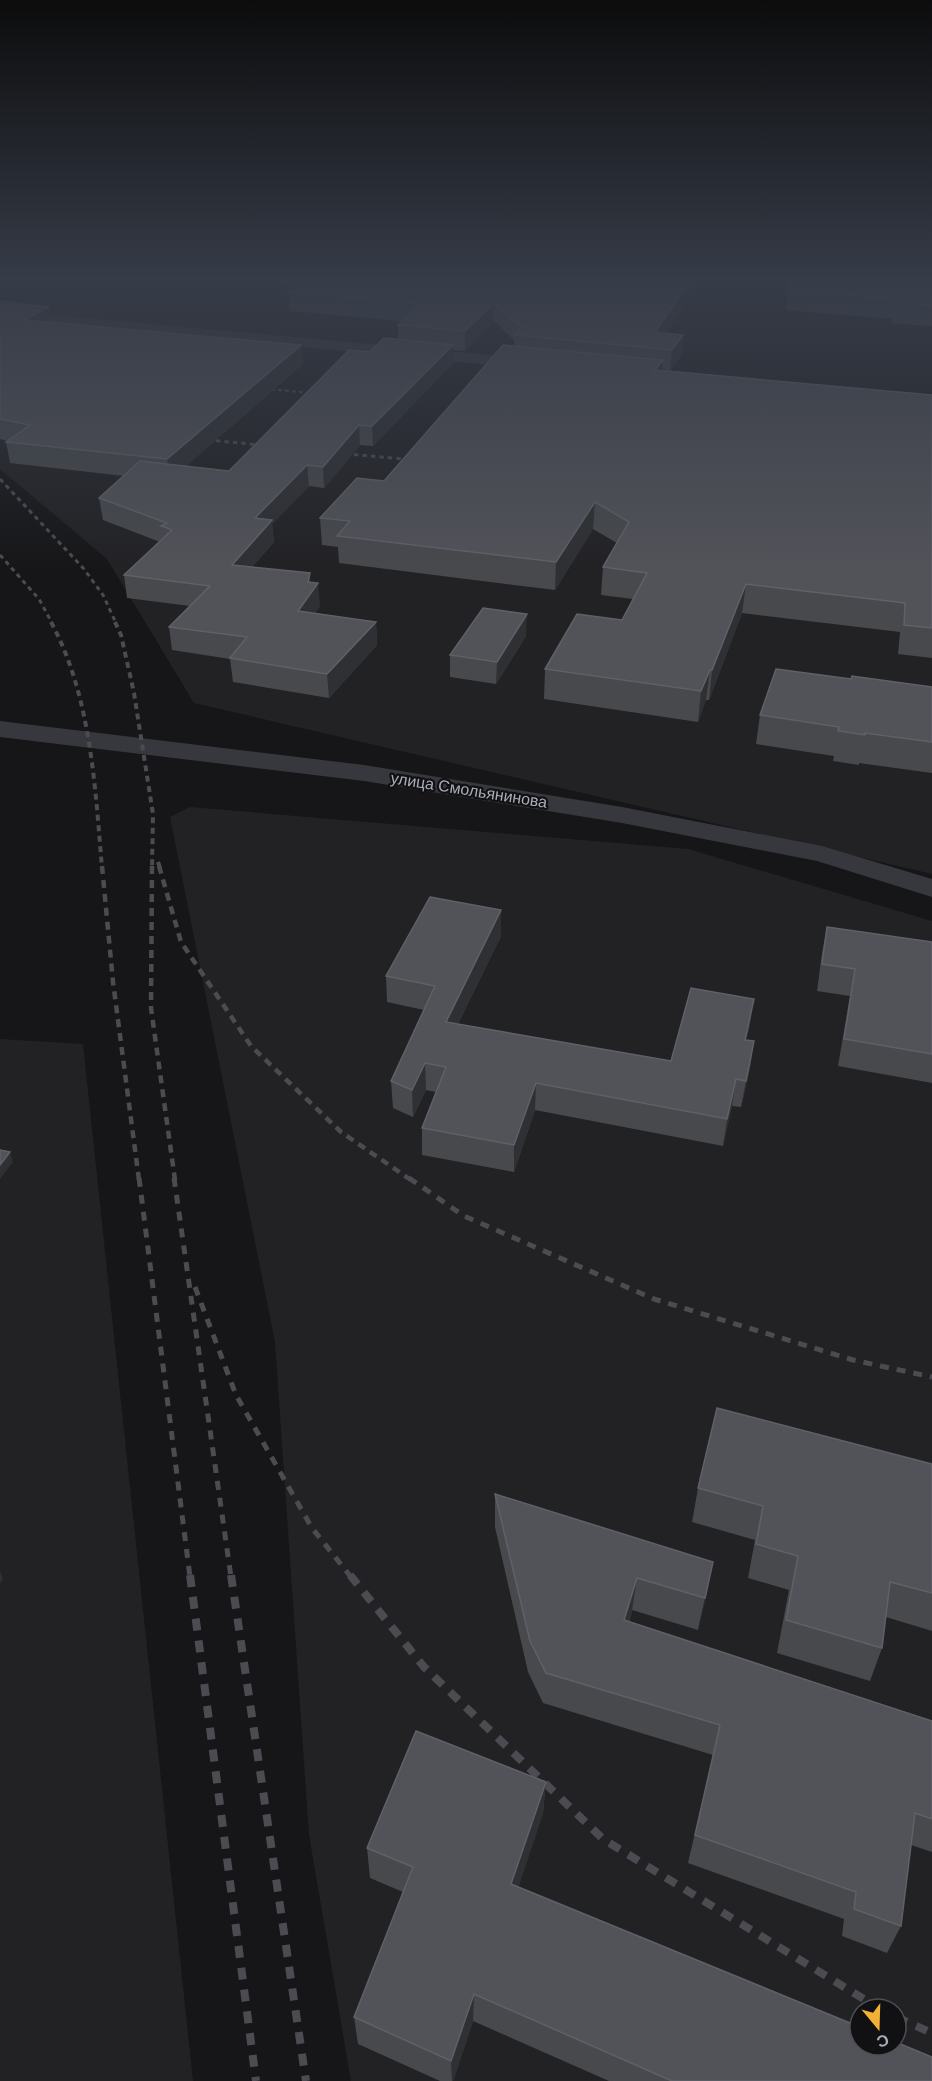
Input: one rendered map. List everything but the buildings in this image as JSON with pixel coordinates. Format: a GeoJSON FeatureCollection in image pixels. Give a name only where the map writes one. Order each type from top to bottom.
{"type":"FeatureCollection","features":[{"type":"Feature","properties":{"kind":"street","name":"улица Смольянинова"},"geometry":{"type":"LineString","coordinates":[[0,729],[364,773],[622,815],[822,854],[932,888]]}},
{"type":"Feature","properties":{"kind":"shaded area"},"geometry":{"type":"Polygon","coordinates":[[[0,376],[932,376],[932,874],[194,703],[107,559],[0,469],[0,376]]]}},
{"type":"Feature","properties":{"kind":"shaded area"},"geometry":{"type":"Polygon","coordinates":[[[190,807],[688,849],[932,921],[932,2081],[351,2081],[309,1835],[275,1342],[170,817],[190,807]]]}},
{"type":"Feature","properties":{"kind":"shaded area"},"geometry":{"type":"Polygon","coordinates":[[[0,1039],[83,1044],[193,2081],[0,2081],[0,1039]]]}},
{"type":"Feature","properties":{"kind":"railway"},"geometry":{"type":"LineString","coordinates":[[257,388],[322,394]]}},
{"type":"Feature","properties":{"kind":"railway"},"geometry":{"type":"LineString","coordinates":[[199,439],[271,446]]}},
{"type":"Feature","properties":{"kind":"railway"},"geometry":{"type":"LineString","coordinates":[[337,453],[415,460]]}},
{"type":"Feature","properties":{"kind":"railway"},"geometry":{"type":"LineString","coordinates":[[0,479],[84,569],[103,595],[116,623]]}},
{"type":"Feature","properties":{"kind":"railway"},"geometry":{"type":"LineString","coordinates":[[0,555],[39,599],[52,623]]}},
{"type":"Feature","properties":{"kind":"railway"},"geometry":{"type":"LineString","coordinates":[[51,622],[75,680],[83,711],[97,805],[102,868]]}},
{"type":"Feature","properties":{"kind":"railway"},"geometry":{"type":"LineString","coordinates":[[115,622],[121,635],[134,693],[153,814],[152,868]]}},
{"type":"Feature","properties":{"kind":"railway"},"geometry":{"type":"LineString","coordinates":[[158,862],[160,868]]}},
{"type":"Feature","properties":{"kind":"railway"},"geometry":{"type":"LineString","coordinates":[[102,866],[113,982],[139,1180]]}},
{"type":"Feature","properties":{"kind":"railway"},"geometry":{"type":"LineString","coordinates":[[152,866],[151,1008],[175,1180]]}},
{"type":"Feature","properties":{"kind":"railway"},"geometry":{"type":"LineString","coordinates":[[159,866],[181,942],[251,1046],[341,1132],[411,1180]]}},
{"type":"Feature","properties":{"kind":"railway"},"geometry":{"type":"LineString","coordinates":[[139,1178],[190,1577]]}},
{"type":"Feature","properties":{"kind":"railway"},"geometry":{"type":"LineString","coordinates":[[174,1178],[231,1577]]}},
{"type":"Feature","properties":{"kind":"railway"},"geometry":{"type":"LineString","coordinates":[[409,1178],[464,1216],[654,1299],[853,1360],[932,1377]]}},
{"type":"Feature","properties":{"kind":"railway"},"geometry":{"type":"LineString","coordinates":[[195,1287],[236,1395],[312,1528],[351,1577]]}},
{"type":"Feature","properties":{"kind":"railway"},"geometry":{"type":"LineString","coordinates":[[190,1575],[256,2081]]}},
{"type":"Feature","properties":{"kind":"railway"},"geometry":{"type":"LineString","coordinates":[[231,1575],[306,2081]]}},
{"type":"Feature","properties":{"kind":"railway"},"geometry":{"type":"LineString","coordinates":[[350,1575],[424,1667],[603,1839],[860,1997]]}},
{"type":"Feature","properties":{"kind":"railway"},"geometry":{"type":"LineString","coordinates":[[908,2022],[932,2033]]}}]}
